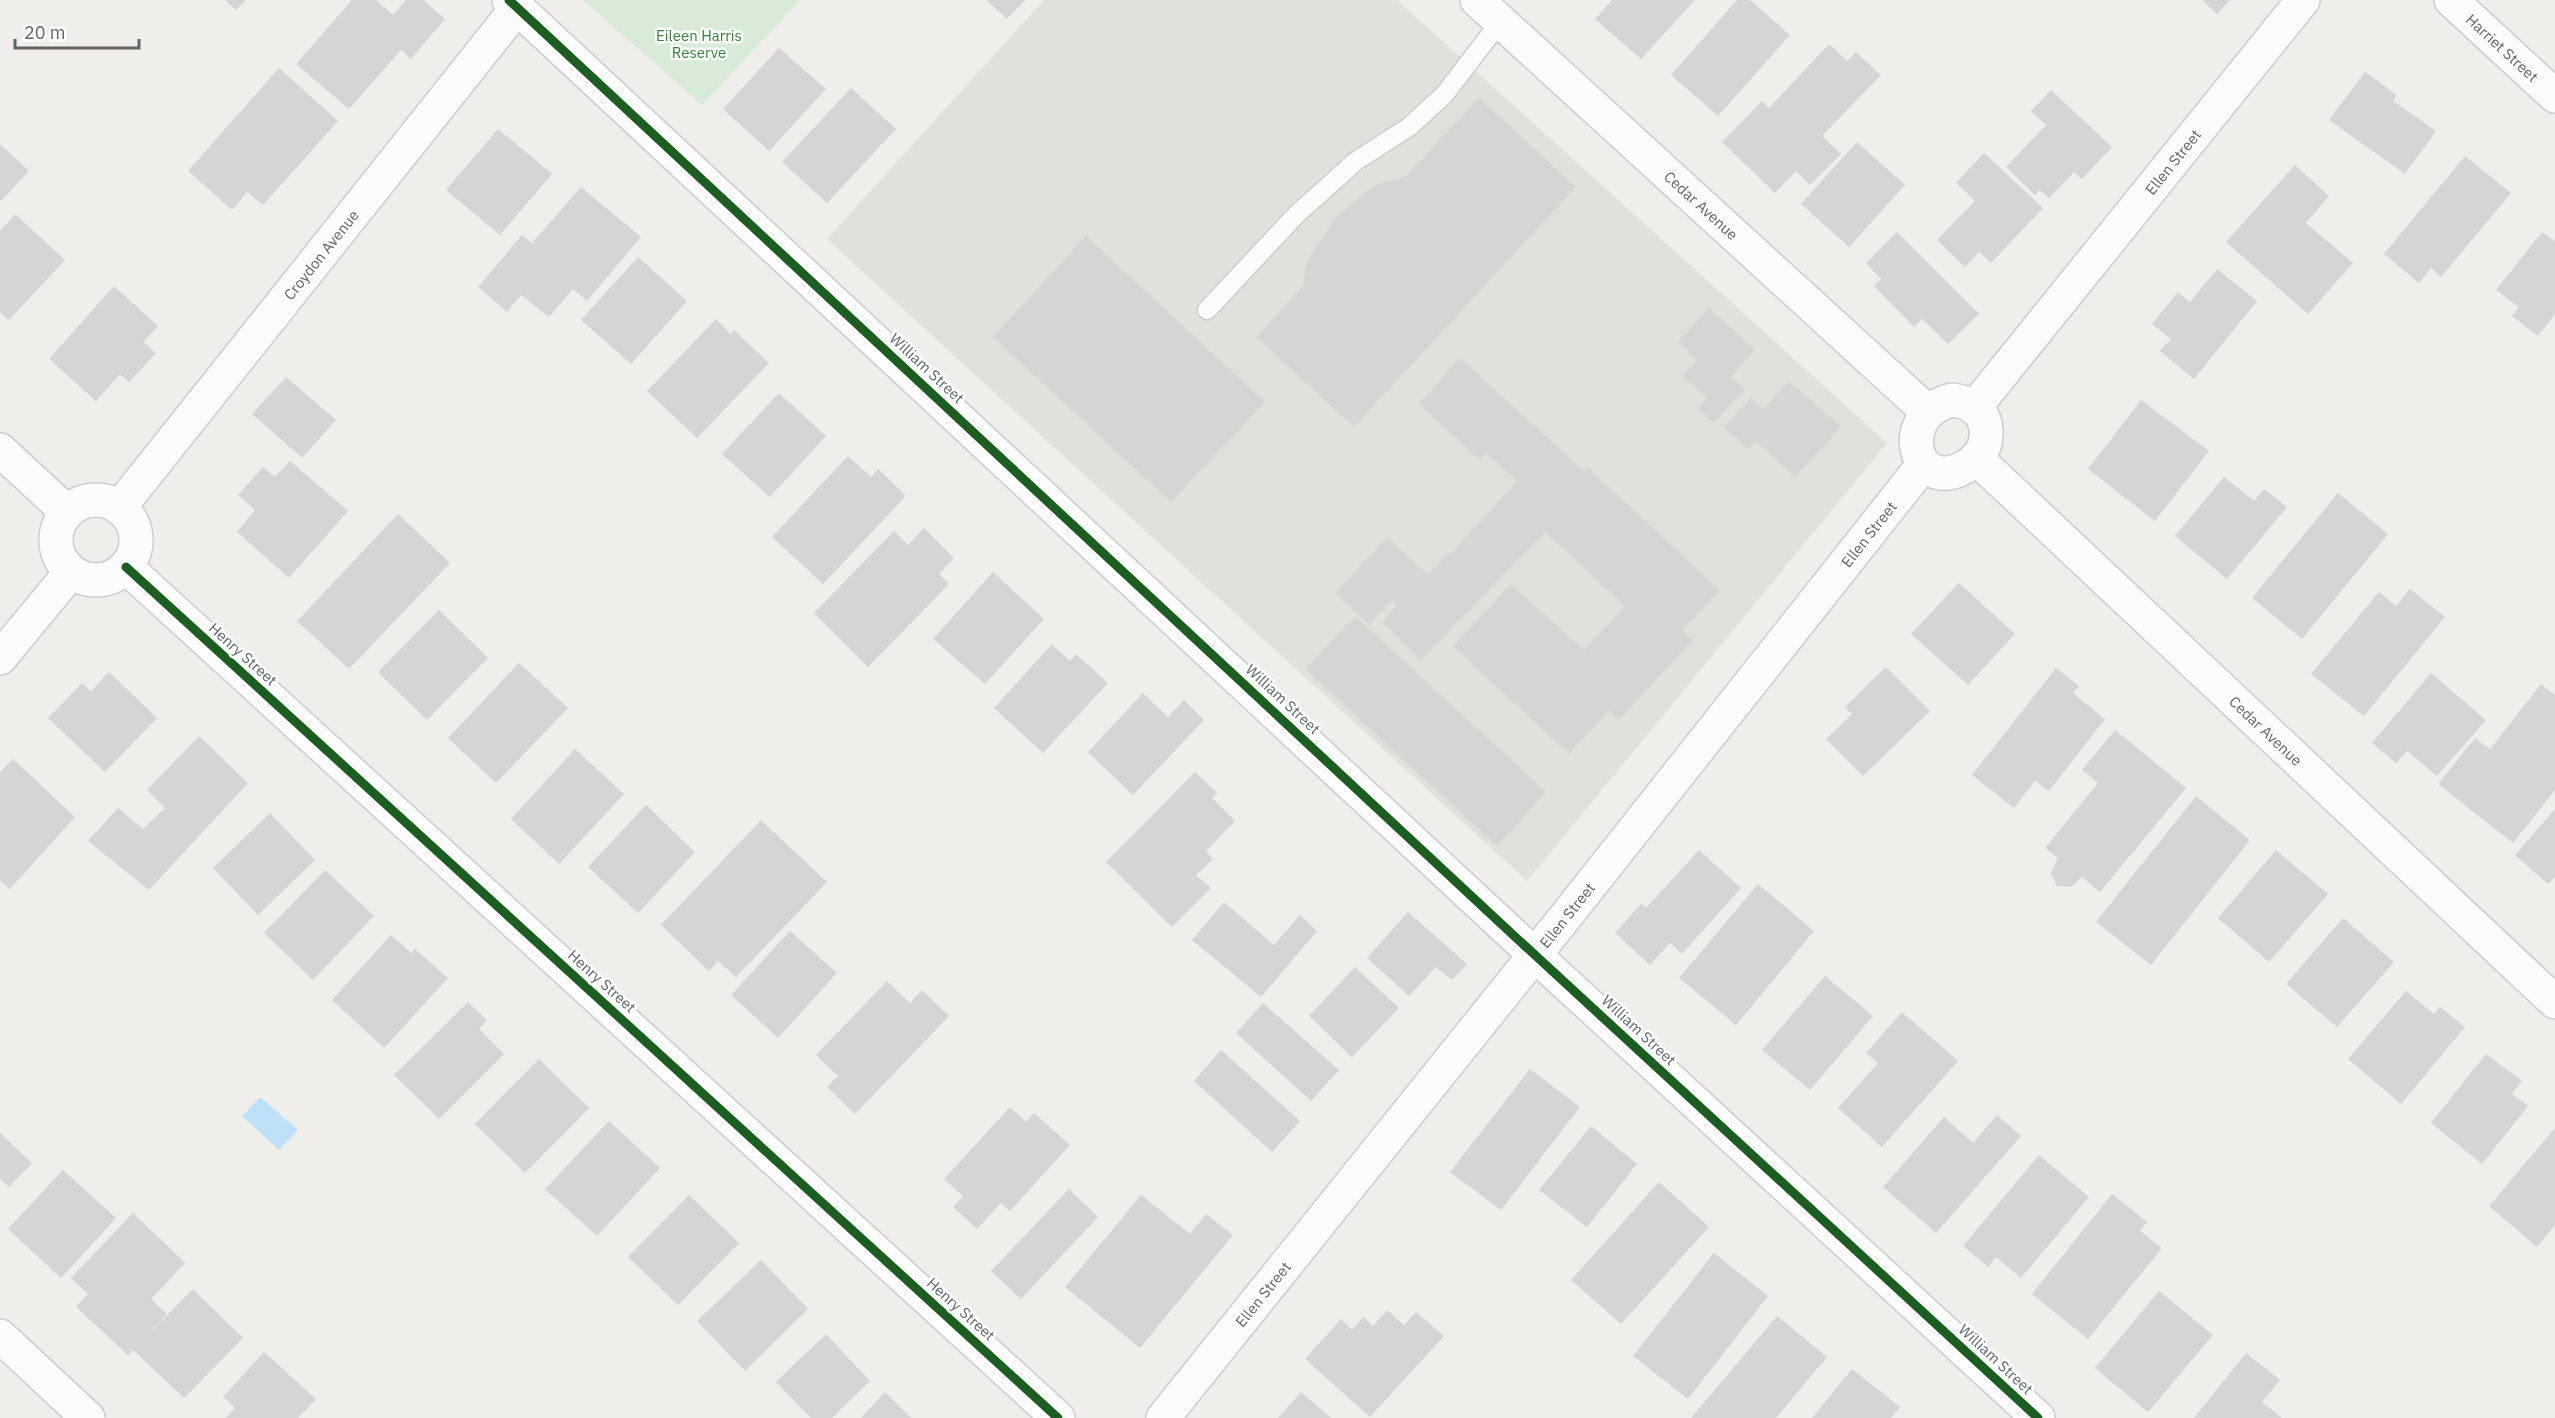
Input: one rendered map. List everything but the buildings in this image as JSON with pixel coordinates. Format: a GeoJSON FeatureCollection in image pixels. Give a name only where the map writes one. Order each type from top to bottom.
{"type":"FeatureCollection","features":[{"type":"Feature","properties":{"kind":"street","name":"Cedar Avenue"},"geometry":{"type":"LineString","coordinates":[[1477,0],[1928,412]]}},
{"type":"Feature","properties":{"kind":"street","name":"Ellen Street"},"geometry":{"type":"LineString","coordinates":[[1975,406],[2304,0]]}},
{"type":"Feature","properties":{"kind":"street","name":"Harriet Street"},"geometry":{"type":"LineString","coordinates":[[2451,0],[2555,96]]}},
{"type":"Feature","properties":{"kind":"street","name":"Croydon Avenue"},"geometry":{"type":"LineString","coordinates":[[119,508],[516,3]]}},
{"type":"Feature","properties":{"kind":"street","name":"William Street"},"geometry":{"type":"LineString","coordinates":[[516,3],[1535,953],[2038,1418]]}},
{"type":"Feature","properties":{"kind":"street"},"geometry":{"type":"LineString","coordinates":[[1952,400],[1975,406],[1984,420],[1986,433],[1983,449],[1976,458],[1968,465],[1952,472],[1938,472],[1923,465],[1918,458],[1915,440],[1928,412],[1943,402],[1952,400]]}},
{"type":"Feature","properties":{"kind":"street"},"geometry":{"type":"LineString","coordinates":[[0,450],[67,512]]}},
{"type":"Feature","properties":{"kind":"street","name":"Cedar Avenue"},"geometry":{"type":"LineString","coordinates":[[1976,458],[2555,1002]]}},
{"type":"Feature","properties":{"kind":"street","name":"Ellen Street"},"geometry":{"type":"LineString","coordinates":[[1163,1418],[1923,465]]}},
{"type":"Feature","properties":{"kind":"street"},"geometry":{"type":"LineString","coordinates":[[98,501],[119,508],[129,518],[135,531],[136,545],[126,567],[110,578],[96,580],[82,578],[71,572],[62,561],[57,549],[56,535],[60,522],[67,512],[84,502],[98,501]]}},
{"type":"Feature","properties":{"kind":"street","name":"Henry Street"},"geometry":{"type":"LineString","coordinates":[[126,567],[1058,1418]]}},
{"type":"Feature","properties":{"kind":"street"},"geometry":{"type":"LineString","coordinates":[[0,657],[71,572]]}},
{"type":"Feature","properties":{"kind":"street"},"geometry":{"type":"LineString","coordinates":[[0,1336],[88,1418]]}},
{"type":"Feature","properties":{"kind":"lane"},"geometry":{"type":"LineString","coordinates":[[1207,310],[1305,207],[1356,161],[1409,127],[1444,95],[1500,22]]}},
{"type":"Feature","properties":{"kind":"shaded area"},"geometry":{"type":"Polygon","coordinates":[[[1044,0],[1397,0],[1887,443],[1527,881],[827,239],[1044,0]]]}},
{"type":"Feature","properties":{"kind":"green space","name":"Eileen Harris Reserve"},"geometry":{"type":"Polygon","coordinates":[[[583,0],[800,0],[702,105],[583,0]]]}},
{"type":"Feature","properties":{"kind":"water"},"geometry":{"type":"Polygon","coordinates":[[[260,1097],[298,1130],[279,1150],[242,1116],[260,1097]]]}},
{"type":"Feature","properties":{"kind":"cycle path"},"geometry":{"type":"LineString","coordinates":[[509,0],[1511,933],[2038,1418]]}},
{"type":"Feature","properties":{"kind":"cycle path"},"geometry":{"type":"LineString","coordinates":[[126,567],[1058,1418]]}}]}
